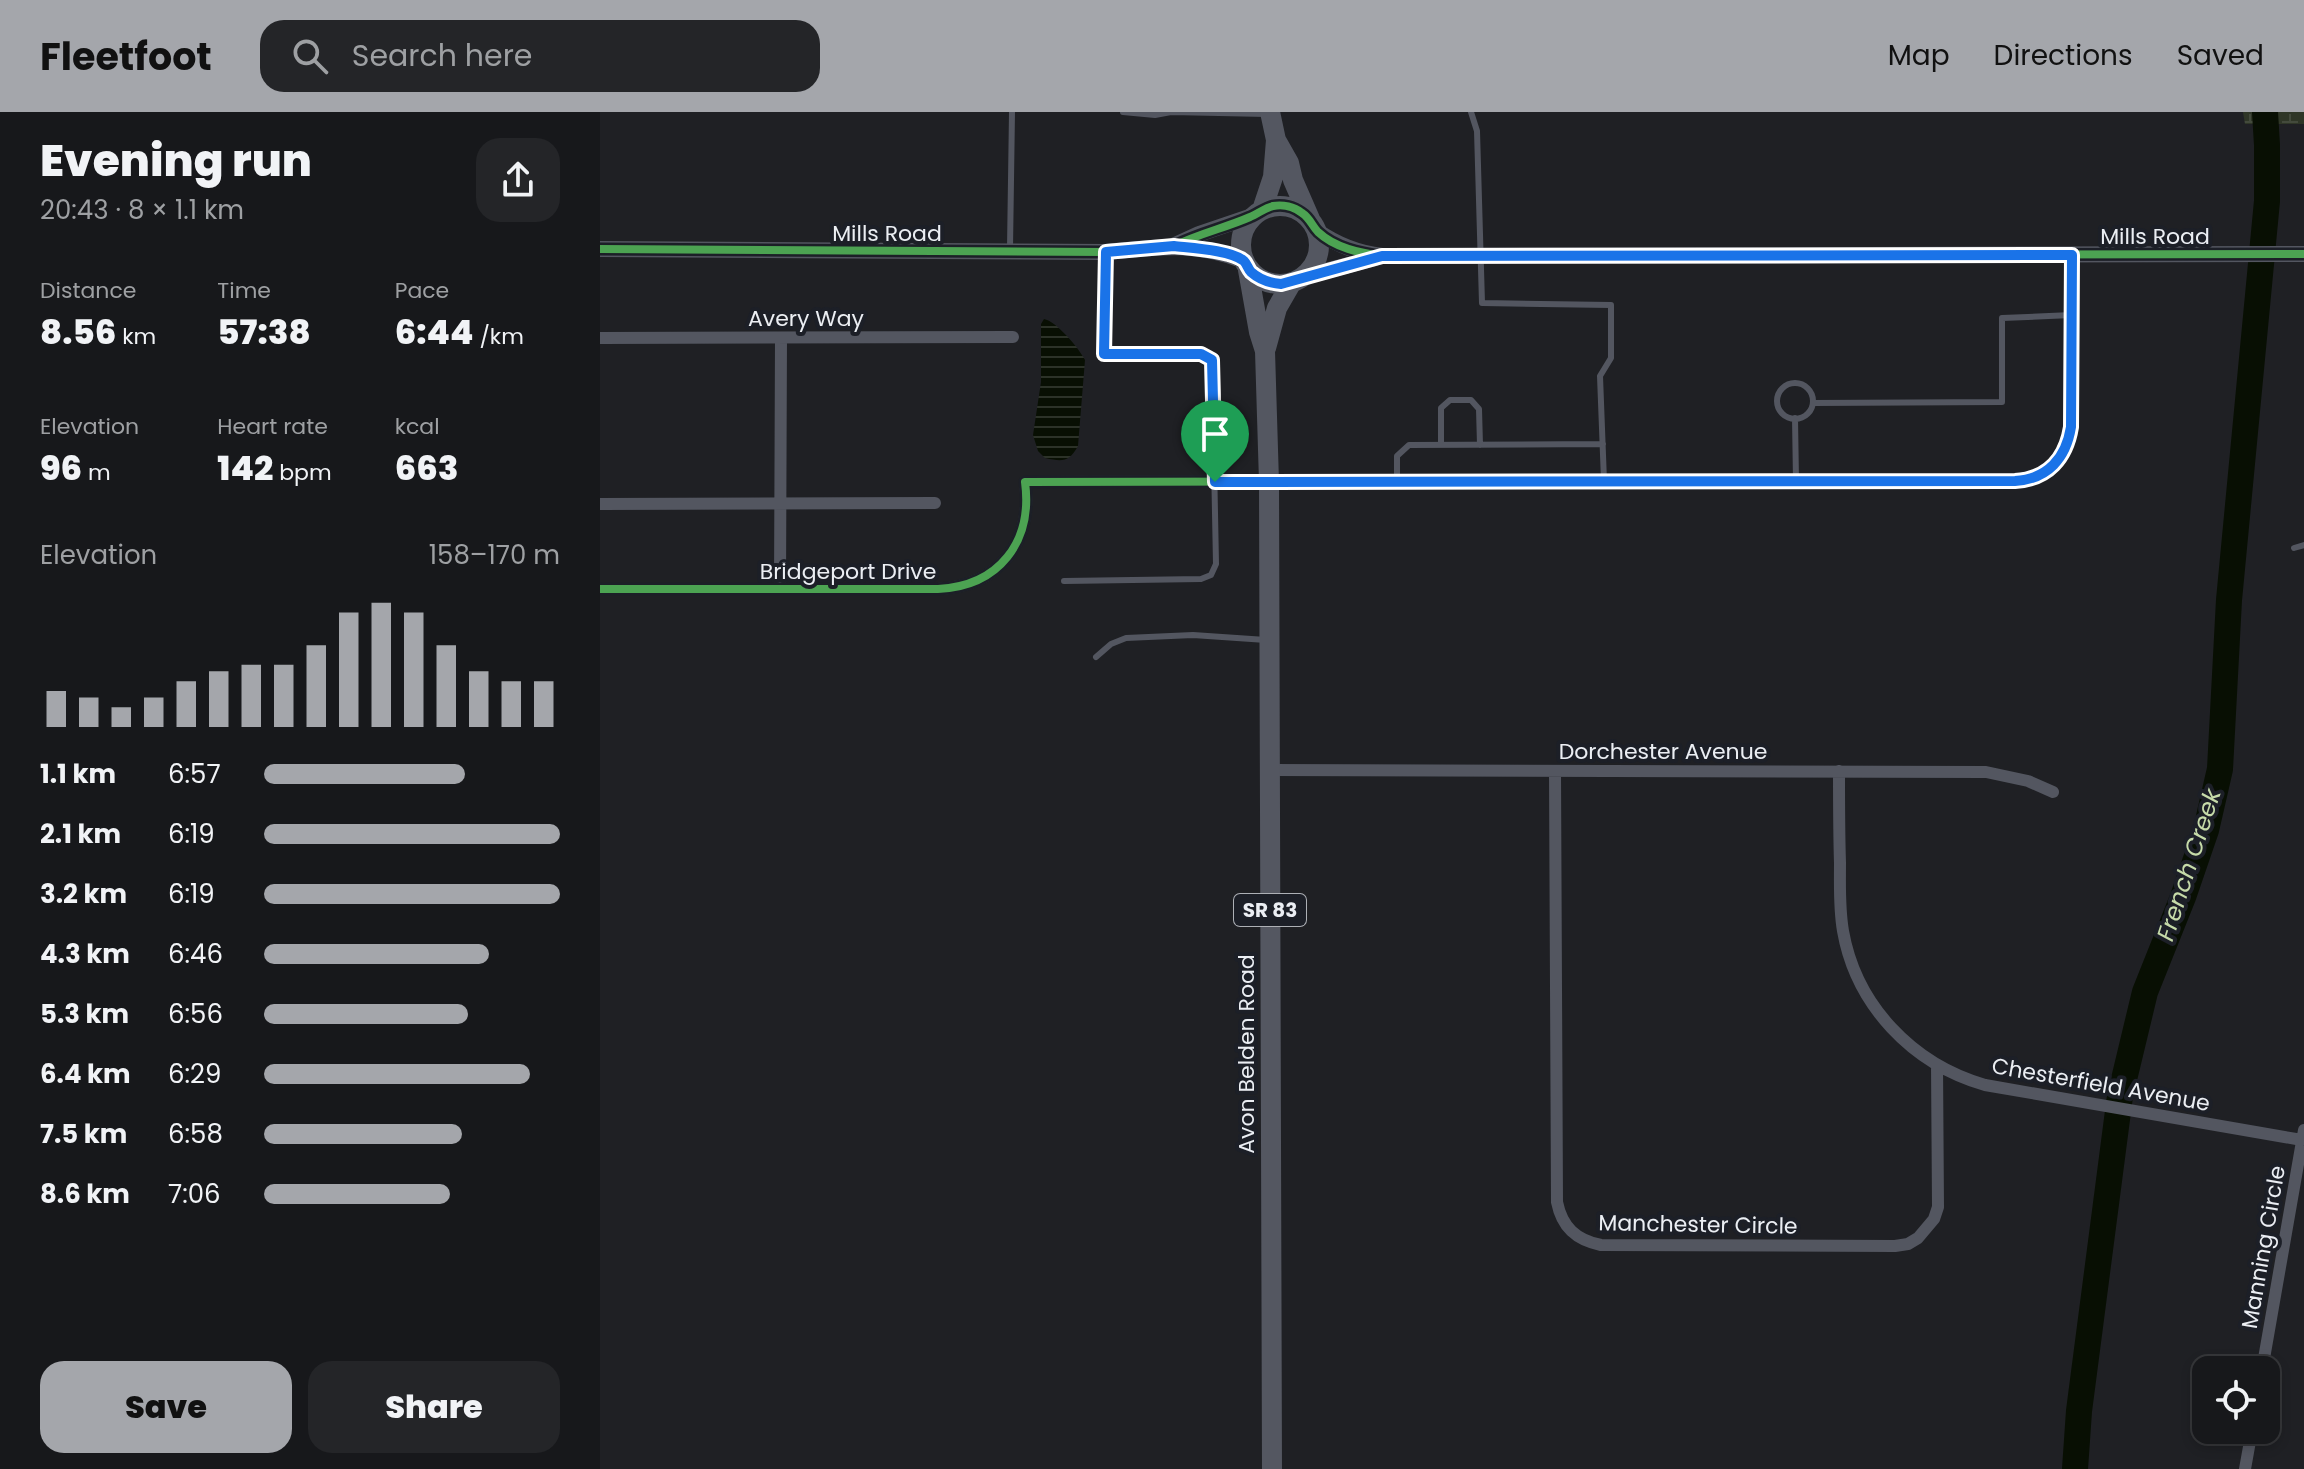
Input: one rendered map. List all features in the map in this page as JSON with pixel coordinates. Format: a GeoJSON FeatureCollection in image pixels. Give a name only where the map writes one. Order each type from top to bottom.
{"type":"FeatureCollection","features":[{"type":"Feature","properties":{"kind":"main road"},"geometry":{"type":"LineString","coordinates":[[1270,113],[1276,140],[1289,163],[1319,243],[1318,256],[1312,267],[1298,280],[1269,283],[1246,265],[1240,250],[1245,226],[1257,213],[1273,177],[1276,140]]}},
{"type":"Feature","properties":{"kind":"main road"},"geometry":{"type":"LineString","coordinates":[[1257,213],[1275,206],[1288,206],[1300,211],[1313,225]]}},
{"type":"Feature","properties":{"kind":"main road","name":"Avon Belden Road"},"geometry":{"type":"LineString","coordinates":[[1246,265],[1265,351],[1269,482],[1272,1469]]}},
{"type":"Feature","properties":{"kind":"main road","name":"Avon Belden Road"},"geometry":{"type":"LineString","coordinates":[[1265,351],[1276,310],[1298,280]]}},
{"type":"Feature","properties":{"kind":"street","name":"Mills Road"},"geometry":{"type":"LineString","coordinates":[[1174,246],[1257,213]]}},
{"type":"Feature","properties":{"kind":"street","name":"Mills Road"},"geometry":{"type":"LineString","coordinates":[[1313,225],[1352,251],[1382,256],[2304,254]]}},
{"type":"Feature","properties":{"kind":"street","name":"Mills Road"},"geometry":{"type":"LineString","coordinates":[[600,249],[1106,252],[1174,246],[1216,251],[1246,265]]}},
{"type":"Feature","properties":{"kind":"street"},"geometry":{"type":"LineString","coordinates":[[1215,482],[2015,481],[2036,477],[2050,470],[2065,451],[2071,427],[2072,255]]}},
{"type":"Feature","properties":{"kind":"street","name":"Mills Road"},"geometry":{"type":"LineString","coordinates":[[1298,280],[1382,256]]}},
{"type":"Feature","properties":{"kind":"street","name":"Avery Way"},"geometry":{"type":"LineString","coordinates":[[600,338],[1013,337]]}},
{"type":"Feature","properties":{"kind":"street"},"geometry":{"type":"LineString","coordinates":[[780,589],[781,338]]}},
{"type":"Feature","properties":{"kind":"street","name":"Bridgeport Drive"},"geometry":{"type":"LineString","coordinates":[[600,589],[959,587],[978,580],[1006,559],[1017,542],[1027,507],[1025,482],[1215,482]]}},
{"type":"Feature","properties":{"kind":"street"},"geometry":{"type":"LineString","coordinates":[[600,504],[935,503]]}},
{"type":"Feature","properties":{"kind":"street","name":"Dorchester Avenue"},"geometry":{"type":"LineString","coordinates":[[1270,770],[1986,772],[2028,781],[2053,792]]}},
{"type":"Feature","properties":{"kind":"street","name":"Manchester Circle"},"geometry":{"type":"LineString","coordinates":[[1555,771],[1557,1202],[1560,1215],[1577,1237],[1601,1245],[1908,1244],[1928,1230],[1938,1207],[1937,1065]]}},
{"type":"Feature","properties":{"kind":"street","name":"Chesterfield Avenue"},"geometry":{"type":"LineString","coordinates":[[1839,771],[1843,931],[1859,980],[1882,1018],[1903,1040],[1937,1065],[1985,1085],[2303,1135]]}},
{"type":"Feature","properties":{"kind":"street","name":"Manning Circle"},"geometry":{"type":"LineString","coordinates":[[2264,1356],[2303,1135]]}},
{"type":"Feature","properties":{"kind":"street"},"geometry":{"type":"LineString","coordinates":[[2245,1469],[2249,1444]]}},
{"type":"Feature","properties":{"kind":"lane"},"geometry":{"type":"LineString","coordinates":[[1010,252],[1012,112]]}},
{"type":"Feature","properties":{"kind":"lane"},"geometry":{"type":"LineString","coordinates":[[1123,112],[1155,115],[1171,112],[1270,113]]}},
{"type":"Feature","properties":{"kind":"lane"},"geometry":{"type":"LineString","coordinates":[[1471,112],[1477,131],[1482,303],[1611,305],[1611,358],[1600,376],[1604,482]]}},
{"type":"Feature","properties":{"kind":"lane"},"geometry":{"type":"LineString","coordinates":[[1064,581],[1201,579],[1211,575],[1216,564],[1212,360],[1201,354],[1104,354],[1106,252]]}},
{"type":"Feature","properties":{"kind":"lane"},"geometry":{"type":"LineString","coordinates":[[1813,403],[2002,402],[2002,318],[2072,315]]}},
{"type":"Feature","properties":{"kind":"lane"},"geometry":{"type":"LineString","coordinates":[[1792,383],[1804,385],[1812,394],[1813,403],[1806,415],[1795,418],[1785,415],[1777,400],[1782,389],[1792,383]]}},
{"type":"Feature","properties":{"kind":"lane"},"geometry":{"type":"LineString","coordinates":[[1441,445],[1441,408],[1450,400],[1471,400],[1479,409],[1480,445]]}},
{"type":"Feature","properties":{"kind":"lane"},"geometry":{"type":"LineString","coordinates":[[1795,418],[1796,481]]}},
{"type":"Feature","properties":{"kind":"lane"},"geometry":{"type":"LineString","coordinates":[[1397,482],[1397,456],[1409,445],[1603,444]]}},
{"type":"Feature","properties":{"kind":"lane"},"geometry":{"type":"LineString","coordinates":[[2294,548],[2304,545]]}},
{"type":"Feature","properties":{"kind":"lane"},"geometry":{"type":"LineString","coordinates":[[1096,657],[1111,644],[1126,638],[1193,635],[1269,640]]}},
{"type":"Feature","properties":{"kind":"green space"},"geometry":{"type":"Polygon","coordinates":[[[2243,112],[2304,112],[2304,124],[2245,124],[2243,112]]]}},
{"type":"Feature","properties":{"kind":"shaded area"},"geometry":{"type":"Polygon","coordinates":[[[1044,319],[1067,336],[1085,360],[1078,446],[1072,455],[1061,460],[1045,458],[1038,451],[1033,435],[1041,382],[1041,324],[1044,319]]]}},
{"type":"Feature","properties":{"kind":"waterway","name":"French Creek"},"geometry":{"type":"LineString","coordinates":[[2075,1469],[2079,1411],[2120,1096],[2145,992],[2206,830],[2220,769],[2229,600],[2267,201],[2265,112]]}},
{"type":"Feature","properties":{"kind":"cycle path"},"geometry":{"type":"LineString","coordinates":[[1174,246],[1281,205],[1302,213],[1318,232],[1332,242],[1382,256],[2304,254]]}},
{"type":"Feature","properties":{"kind":"cycle path"},"geometry":{"type":"LineString","coordinates":[[600,249],[1106,252],[1186,247],[1233,257],[1264,280],[1281,284],[1376,258]]}},
{"type":"Feature","properties":{"kind":"cycle path"},"geometry":{"type":"LineString","coordinates":[[600,589],[938,589],[960,586],[994,570],[1007,557],[1023,524],[1025,482],[2026,480],[2052,467],[2063,454],[2069,437],[2072,255]]}},
{"type":"Feature","properties":{"kind":"route"},"geometry":{"type":"LineString","coordinates":[[1174,246],[1216,251],[1244,261],[1248,270],[1259,278],[1281,284],[1382,256],[2072,255],[2069,440],[2065,451],[2050,470],[2026,480],[1215,482],[1212,360],[1201,354],[1104,354],[1106,252],[1174,246]]}}]}
